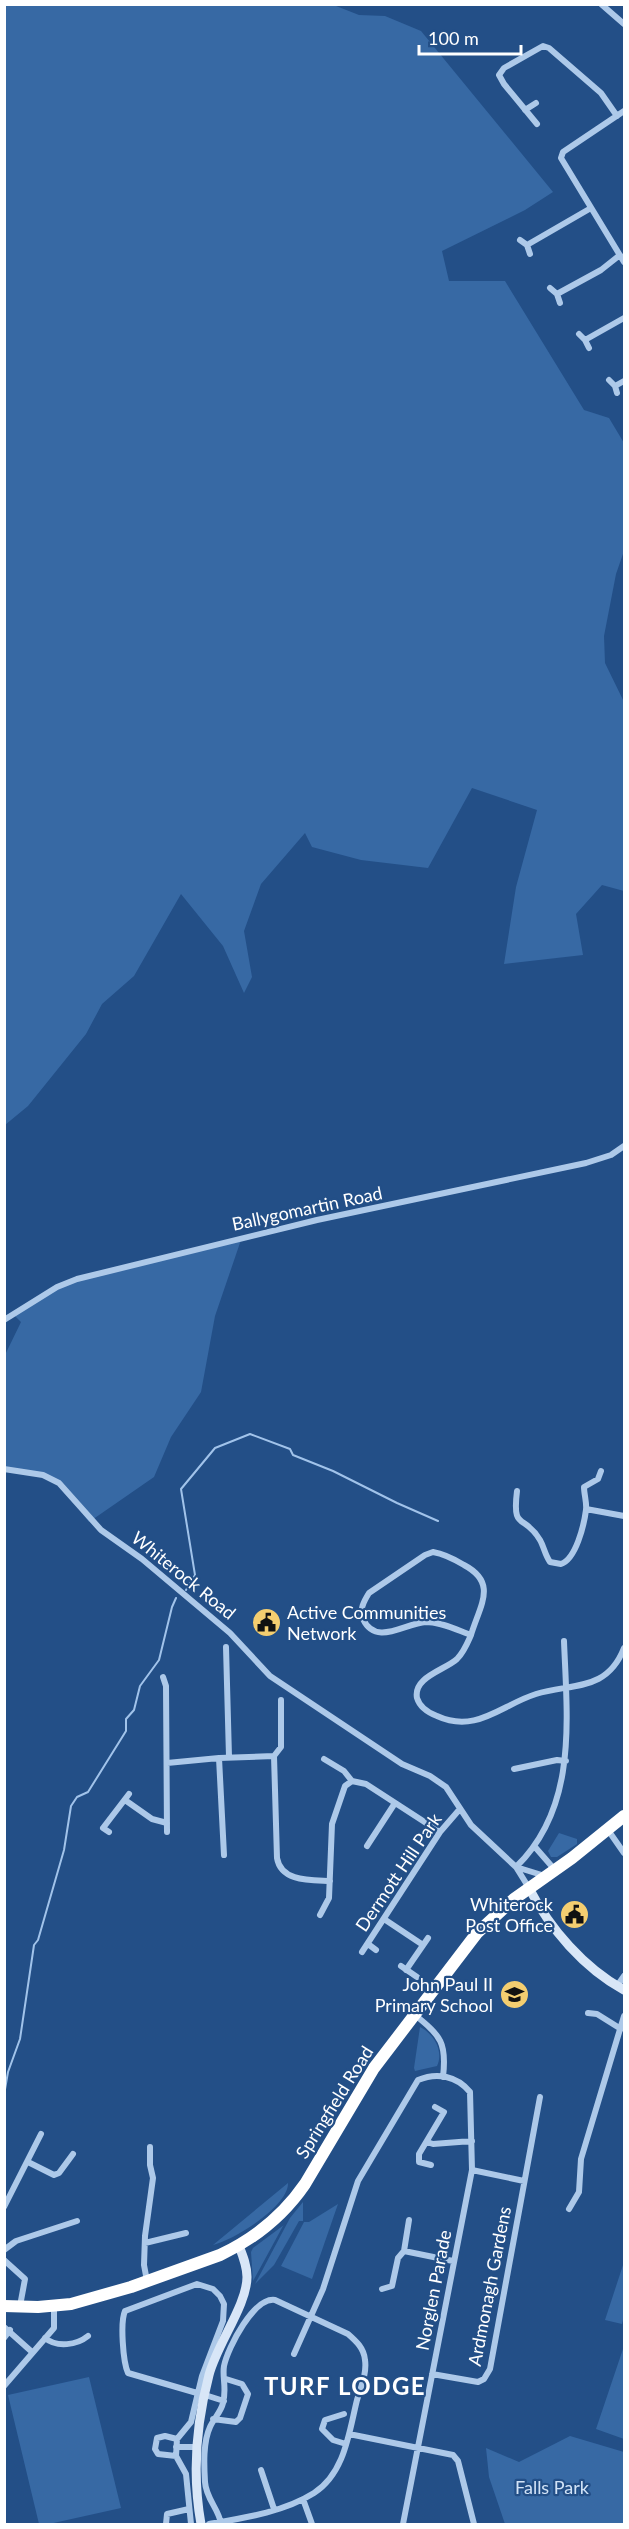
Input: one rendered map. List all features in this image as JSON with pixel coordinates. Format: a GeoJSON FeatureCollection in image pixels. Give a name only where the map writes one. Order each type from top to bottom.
{"type":"FeatureCollection","features":[{"type":"Feature","properties":{"kind":"highway","name":"Springfield Road"},"geometry":{"type":"LineString","coordinates":[[11,2305],[54,2307],[91,2299],[147,2281],[239,2246],[272,2223],[295,2199],[374,2067],[477,1932],[497,1913],[624,1816]]}},
{"type":"Feature","properties":{"kind":"street"},"geometry":{"type":"LineString","coordinates":[[601,4],[624,24]]}},
{"type":"Feature","properties":{"kind":"street"},"geometry":{"type":"LineString","coordinates":[[609,11],[614,4]]}},
{"type":"Feature","properties":{"kind":"street"},"geometry":{"type":"LineString","coordinates":[[537,124],[501,80],[499,72],[546,46],[601,93],[617,116]]}},
{"type":"Feature","properties":{"kind":"street"},"geometry":{"type":"LineString","coordinates":[[525,110],[536,103]]}},
{"type":"Feature","properties":{"kind":"street"},"geometry":{"type":"LineString","coordinates":[[624,111],[561,155],[563,164],[624,262]]}},
{"type":"Feature","properties":{"kind":"street"},"geometry":{"type":"LineString","coordinates":[[527,245],[591,208]]}},
{"type":"Feature","properties":{"kind":"street"},"geometry":{"type":"LineString","coordinates":[[519,240],[527,245],[530,254]]}},
{"type":"Feature","properties":{"kind":"street"},"geometry":{"type":"LineString","coordinates":[[557,294],[601,270],[620,255]]}},
{"type":"Feature","properties":{"kind":"street"},"geometry":{"type":"LineString","coordinates":[[550,288],[557,294],[560,303]]}},
{"type":"Feature","properties":{"kind":"street"},"geometry":{"type":"LineString","coordinates":[[585,340],[624,318]]}},
{"type":"Feature","properties":{"kind":"street"},"geometry":{"type":"LineString","coordinates":[[579,334],[589,348]]}},
{"type":"Feature","properties":{"kind":"street"},"geometry":{"type":"LineString","coordinates":[[609,380],[616,390],[624,381]]}},
{"type":"Feature","properties":{"kind":"street","name":"Ballygomartin Road"},"geometry":{"type":"LineString","coordinates":[[4,1320],[57,1287],[77,1279],[317,1220],[586,1163],[611,1155],[624,1146]]}},
{"type":"Feature","properties":{"kind":"street","name":"Whiterock Road"},"geometry":{"type":"LineString","coordinates":[[4,1470],[43,1475],[59,1483],[101,1530],[142,1559],[230,1633],[270,1676],[402,1764],[430,1776],[446,1787],[459,1810],[516,1867],[554,1927],[584,1961],[621,1988]]}},
{"type":"Feature","properties":{"kind":"street"},"geometry":{"type":"LineString","coordinates":[[517,1491],[515,1510],[517,1517],[538,1538],[547,1558],[553,1564],[565,1563],[572,1557],[586,1509],[584,1486],[598,1479],[602,1471]]}},
{"type":"Feature","properties":{"kind":"street"},"geometry":{"type":"LineString","coordinates":[[586,1509],[624,1516]]}},
{"type":"Feature","properties":{"kind":"street"},"geometry":{"type":"LineString","coordinates":[[471,1635],[428,1622],[380,1633],[374,1631],[365,1622],[362,1608],[369,1593],[425,1555],[440,1553],[475,1571],[484,1581],[484,1591],[471,1635],[456,1660],[426,1678],[417,1690],[417,1698],[421,1706],[430,1713],[443,1719],[459,1722],[474,1722],[534,1694],[587,1685],[603,1677],[615,1665],[624,1648]]}},
{"type":"Feature","properties":{"kind":"street"},"geometry":{"type":"LineString","coordinates":[[535,1847],[551,1873],[536,1875],[516,1867],[535,1847],[550,1819],[563,1778],[566,1761],[564,1641]]}},
{"type":"Feature","properties":{"kind":"street"},"geometry":{"type":"LineString","coordinates":[[226,1647],[229,1757]]}},
{"type":"Feature","properties":{"kind":"street"},"geometry":{"type":"LineString","coordinates":[[163,1677],[166,1686],[167,1832]]}},
{"type":"Feature","properties":{"kind":"street"},"geometry":{"type":"LineString","coordinates":[[281,1700],[281,1747],[274,1756],[278,1864],[287,1875],[330,1881]]}},
{"type":"Feature","properties":{"kind":"street"},"geometry":{"type":"LineString","coordinates":[[167,1763],[229,1757],[274,1756]]}},
{"type":"Feature","properties":{"kind":"street"},"geometry":{"type":"LineString","coordinates":[[219,1758],[224,1855]]}},
{"type":"Feature","properties":{"kind":"street"},"geometry":{"type":"LineString","coordinates":[[324,1759],[344,1771],[352,1781]]}},
{"type":"Feature","properties":{"kind":"street"},"geometry":{"type":"LineString","coordinates":[[514,1769],[557,1760],[566,1761]]}},
{"type":"Feature","properties":{"kind":"street"},"geometry":{"type":"LineString","coordinates":[[430,1776],[434,1770]]}},
{"type":"Feature","properties":{"kind":"street"},"geometry":{"type":"LineString","coordinates":[[320,1915],[329,1901],[332,1824],[345,1786],[352,1781],[359,1781],[440,1832]]}},
{"type":"Feature","properties":{"kind":"street"},"geometry":{"type":"LineString","coordinates":[[109,1832],[103,1828],[127,1797],[152,1819],[167,1822]]}},
{"type":"Feature","properties":{"kind":"street"},"geometry":{"type":"LineString","coordinates":[[367,1846],[395,1803]]}},
{"type":"Feature","properties":{"kind":"street","name":"Dermott Hill Park"},"geometry":{"type":"LineString","coordinates":[[362,1952],[440,1832],[459,1810]]}},
{"type":"Feature","properties":{"kind":"street"},"geometry":{"type":"LineString","coordinates":[[608,1830],[624,1853]]}},
{"type":"Feature","properties":{"kind":"street"},"geometry":{"type":"LineString","coordinates":[[384,1919],[423,1945]]}},
{"type":"Feature","properties":{"kind":"street"},"geometry":{"type":"LineString","coordinates":[[417,1977],[403,1968],[428,1938]]}},
{"type":"Feature","properties":{"kind":"street"},"geometry":{"type":"LineString","coordinates":[[368,1944],[376,1950]]}},
{"type":"Feature","properties":{"kind":"street"},"geometry":{"type":"LineString","coordinates":[[621,1988],[624,1976]]}},
{"type":"Feature","properties":{"kind":"street"},"geometry":{"type":"LineString","coordinates":[[588,2013],[597,2014],[621,2029]]}},
{"type":"Feature","properties":{"kind":"street"},"geometry":{"type":"LineString","coordinates":[[294,2354],[312,2318],[363,2172],[418,2080],[428,2076],[443,2077],[444,2045],[432,2028],[415,2015]]}},
{"type":"Feature","properties":{"kind":"street"},"geometry":{"type":"LineString","coordinates":[[569,2209],[579,2192],[581,2158],[624,2016]]}},
{"type":"Feature","properties":{"kind":"street","name":"Norglen Parade"},"geometry":{"type":"LineString","coordinates":[[403,2524],[471,2170],[470,2092],[454,2079],[443,2077]]}},
{"type":"Feature","properties":{"kind":"street","name":"Ardmonagh Gardens"},"geometry":{"type":"LineString","coordinates":[[432,2374],[478,2382],[484,2379],[489,2369],[540,2097]]}},
{"type":"Feature","properties":{"kind":"street"},"geometry":{"type":"LineString","coordinates":[[431,2164],[419,2162],[419,2154],[444,2112],[435,2107]]}},
{"type":"Feature","properties":{"kind":"street"},"geometry":{"type":"LineString","coordinates":[[4,2207],[41,2134]]}},
{"type":"Feature","properties":{"kind":"street"},"geometry":{"type":"LineString","coordinates":[[427,2142],[433,2144],[472,2141]]}},
{"type":"Feature","properties":{"kind":"street"},"geometry":{"type":"LineString","coordinates":[[147,2281],[144,2265],[145,2243],[153,2178],[150,2147]]}},
{"type":"Feature","properties":{"kind":"street"},"geometry":{"type":"LineString","coordinates":[[28,2162],[54,2175],[59,2173],[73,2154]]}},
{"type":"Feature","properties":{"kind":"street"},"geometry":{"type":"LineString","coordinates":[[471,2170],[524,2181]]}},
{"type":"Feature","properties":{"kind":"street"},"geometry":{"type":"LineString","coordinates":[[382,2289],[392,2286],[398,2258],[404,2251],[409,2220]]}},
{"type":"Feature","properties":{"kind":"street"},"geometry":{"type":"LineString","coordinates":[[4,2250],[16,2241],[77,2221]]}},
{"type":"Feature","properties":{"kind":"street"},"geometry":{"type":"LineString","coordinates":[[145,2243],[186,2233]]}},
{"type":"Feature","properties":{"kind":"street"},"geometry":{"type":"LineString","coordinates":[[191,2524],[186,2474],[176,2456],[177,2439],[191,2422],[214,2360],[246,2287],[246,2266],[239,2246]]}},
{"type":"Feature","properties":{"kind":"street"},"geometry":{"type":"LineString","coordinates":[[404,2251],[453,2261]]}},
{"type":"Feature","properties":{"kind":"street"},"geometry":{"type":"LineString","coordinates":[[4,2260],[25,2279],[11,2305]]}},
{"type":"Feature","properties":{"kind":"street"},"geometry":{"type":"LineString","coordinates":[[201,2524],[196,2489],[196,2447],[201,2394],[209,2352],[225,2312],[220,2296],[207,2286],[197,2284],[130,2308],[123,2316],[125,2363],[128,2373],[201,2394],[224,2401]]}},
{"type":"Feature","properties":{"kind":"street"},"geometry":{"type":"LineString","coordinates":[[209,2524],[221,2523],[274,2509],[315,2493],[331,2478],[346,2444],[364,2373],[364,2353],[358,2342],[348,2334],[275,2300],[268,2299],[262,2302],[251,2315],[230,2348],[225,2363],[224,2401],[221,2410],[213,2419],[207,2442],[205,2481],[209,2500],[220,2514],[221,2523]]}},
{"type":"Feature","properties":{"kind":"street"},"geometry":{"type":"LineString","coordinates":[[4,2386],[54,2328],[54,2307]]}},
{"type":"Feature","properties":{"kind":"street"},"geometry":{"type":"LineString","coordinates":[[4,2338],[7,2328],[32,2352]]}},
{"type":"Feature","properties":{"kind":"street"},"geometry":{"type":"LineString","coordinates":[[45,2338],[53,2344],[62,2344],[79,2341],[88,2336]]}},
{"type":"Feature","properties":{"kind":"street"},"geometry":{"type":"LineString","coordinates":[[213,2419],[236,2422],[240,2418],[248,2394],[242,2384],[226,2379]]}},
{"type":"Feature","properties":{"kind":"street"},"geometry":{"type":"LineString","coordinates":[[344,2414],[325,2420],[322,2428],[333,2440],[346,2444]]}},
{"type":"Feature","properties":{"kind":"street"},"geometry":{"type":"LineString","coordinates":[[335,2416],[338,2425]]}},
{"type":"Feature","properties":{"kind":"street"},"geometry":{"type":"LineString","coordinates":[[349,2433],[456,2457],[474,2524]]}},
{"type":"Feature","properties":{"kind":"street"},"geometry":{"type":"LineString","coordinates":[[176,2456],[158,2454],[155,2449],[157,2438],[165,2436],[177,2439]]}},
{"type":"Feature","properties":{"kind":"street"},"geometry":{"type":"LineString","coordinates":[[176,2447],[196,2447]]}},
{"type":"Feature","properties":{"kind":"street"},"geometry":{"type":"LineString","coordinates":[[261,2470],[274,2509]]}},
{"type":"Feature","properties":{"kind":"street"},"geometry":{"type":"LineString","coordinates":[[303,2499],[312,2524]]}},
{"type":"Feature","properties":{"kind":"street"},"geometry":{"type":"LineString","coordinates":[[166,2524],[167,2514],[189,2509]]}},
{"type":"Feature","properties":{"kind":"green space"},"geometry":{"type":"Polygon","coordinates":[[[331,4],[359,15],[385,16],[421,31],[553,192],[525,210],[442,251],[449,281],[505,281],[584,410],[609,418],[624,443],[624,551],[616,574],[604,636],[605,663],[624,702],[624,891],[602,885],[576,914],[583,955],[504,964],[516,887],[537,810],[472,788],[428,868],[361,860],[312,847],[305,833],[261,884],[244,931],[252,977],[244,993],[223,946],[181,894],[134,976],[102,1004],[86,1034],[28,1106],[5,1125],[5,5],[331,4]]]}},
{"type":"Feature","properties":{"kind":"green space"},"geometry":{"type":"Polygon","coordinates":[[[242,1237],[215,1316],[201,1392],[171,1437],[154,1477],[89,1522],[59,1483],[27,1472],[5,1469],[4,1357],[21,1322],[14,1315],[43,1295],[77,1279],[242,1237]]]}},
{"type":"Feature","properties":{"kind":"green space"},"geometry":{"type":"Polygon","coordinates":[[[559,1833],[577,1839],[577,1844],[557,1857],[551,1857],[548,1851],[559,1833]]]}},
{"type":"Feature","properties":{"kind":"green space"},"geometry":{"type":"Polygon","coordinates":[[[420,2027],[433,2038],[438,2049],[439,2060],[437,2066],[415,2071],[414,2068],[420,2027]]]}},
{"type":"Feature","properties":{"kind":"green space"},"geometry":{"type":"Polygon","coordinates":[[[288,2183],[280,2202],[259,2221],[213,2245],[288,2183]]]}},
{"type":"Feature","properties":{"kind":"green space"},"geometry":{"type":"Polygon","coordinates":[[[303,2202],[303,2221],[299,2221],[274,2265],[255,2284],[290,2218],[303,2202]]]}},
{"type":"Feature","properties":{"kind":"green space"},"geometry":{"type":"Polygon","coordinates":[[[338,2204],[312,2279],[281,2266],[304,2222],[309,2222],[338,2204]]]}},
{"type":"Feature","properties":{"kind":"green space"},"geometry":{"type":"Polygon","coordinates":[[[284,2225],[253,2281],[251,2252],[253,2248],[284,2225]]]}},
{"type":"Feature","properties":{"kind":"green space"},"geometry":{"type":"Polygon","coordinates":[[[624,2262],[624,2316],[622,2324],[605,2320],[624,2262]]]}},
{"type":"Feature","properties":{"kind":"green space"},"geometry":{"type":"Polygon","coordinates":[[[624,2346],[624,2439],[596,2429],[624,2346]]]}},
{"type":"Feature","properties":{"kind":"green space"},"geometry":{"type":"Polygon","coordinates":[[[89,2377],[121,2508],[49,2524],[39,2524],[8,2395],[89,2377]]]}},
{"type":"Feature","properties":{"kind":"green space","name":"Falls Park"},"geometry":{"type":"Polygon","coordinates":[[[570,2436],[624,2452],[624,2524],[505,2524],[489,2477],[486,2448],[519,2462],[570,2436]]]}},
{"type":"Feature","properties":{"kind":"waterway"},"geometry":{"type":"LineString","coordinates":[[186,1590],[195,1575],[181,1489],[215,1448],[250,1434],[290,1449],[293,1455],[333,1471],[438,1521]]}},
{"type":"Feature","properties":{"kind":"waterway"},"geometry":{"type":"LineString","coordinates":[[4,2095],[8,2072],[20,2039],[34,1945],[38,1940],[64,1850],[71,1806],[77,1797],[88,1792],[126,1731],[126,1719],[134,1710],[140,1686],[159,1660],[176,1598]]}},
{"type":"Feature","properties":{"kind":"place","name":"Active Communities Network"},"geometry":{"type":"Point","coordinates":[266,1622]}},
{"type":"Feature","properties":{"kind":"place","name":"Whiterock Post Office"},"geometry":{"type":"Point","coordinates":[574,1914]}},
{"type":"Feature","properties":{"kind":"place","name":"John Paul II Primary School"},"geometry":{"type":"Point","coordinates":[514,1994]}},
{"type":"Feature","properties":{"kind":"district","name":"TURF LODGE"},"geometry":{"type":"Point","coordinates":[345,2385]}}]}
